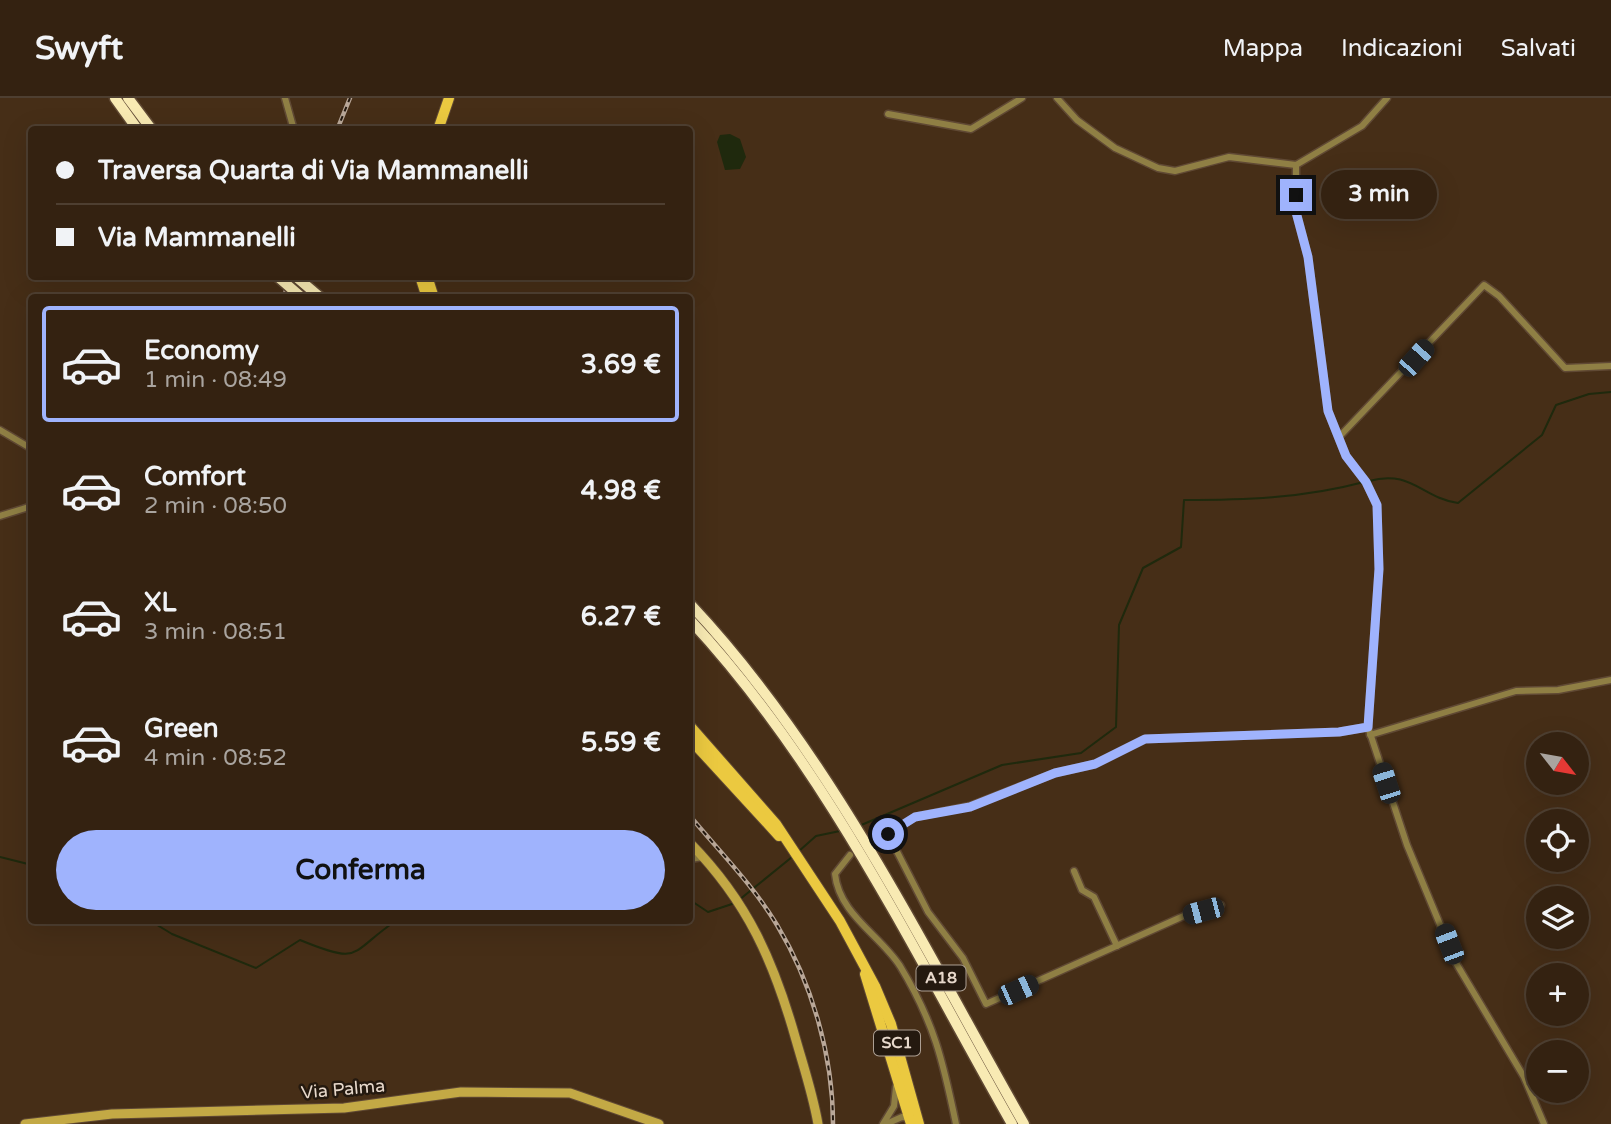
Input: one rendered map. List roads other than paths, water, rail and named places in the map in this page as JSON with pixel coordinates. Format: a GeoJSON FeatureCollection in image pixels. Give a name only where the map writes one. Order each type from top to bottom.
{"type":"FeatureCollection","features":[{"type":"Feature","properties":{"kind":"highway"},"geometry":{"type":"LineString","coordinates":[[115,98],[135,126]]}},
{"type":"Feature","properties":{"kind":"highway"},"geometry":{"type":"LineString","coordinates":[[128,98],[149,126]]}},
{"type":"Feature","properties":{"kind":"highway"},"geometry":{"type":"LineString","coordinates":[[282,280],[298,294]]}},
{"type":"Feature","properties":{"kind":"highway"},"geometry":{"type":"LineString","coordinates":[[299,280],[316,294]]}},
{"type":"Feature","properties":{"kind":"highway","name":"A18"},"geometry":{"type":"LineString","coordinates":[[693,608],[764,694],[838,809],[1024,1124]]}},
{"type":"Feature","properties":{"kind":"highway","name":"A18"},"geometry":{"type":"LineString","coordinates":[[693,624],[838,809]]}},
{"type":"Feature","properties":{"kind":"highway","name":"A18"},"geometry":{"type":"LineString","coordinates":[[853,834],[1012,1124]]}},
{"type":"Feature","properties":{"kind":"main road"},"geometry":{"type":"LineString","coordinates":[[439,126],[449,98]]}},
{"type":"Feature","properties":{"kind":"main road"},"geometry":{"type":"LineString","coordinates":[[693,729],[752,794],[789,845]]}},
{"type":"Feature","properties":{"kind":"main road"},"geometry":{"type":"LineString","coordinates":[[693,742],[789,845]]}},
{"type":"Feature","properties":{"kind":"main road","name":"SC1"},"geometry":{"type":"LineString","coordinates":[[789,845],[840,921],[875,986],[891,1024],[914,1119]]}},
{"type":"Feature","properties":{"kind":"main road","name":"SC1"},"geometry":{"type":"LineString","coordinates":[[863,967],[896,1074],[914,1119]]}},
{"type":"Feature","properties":{"kind":"street"},"geometry":{"type":"LineString","coordinates":[[285,98],[293,126]]}},
{"type":"Feature","properties":{"kind":"street"},"geometry":{"type":"LineString","coordinates":[[888,114],[971,129],[1023,98]]}},
{"type":"Feature","properties":{"kind":"street"},"geometry":{"type":"LineString","coordinates":[[1058,98],[1077,120],[1115,148],[1166,170],[1184,170],[1229,157],[1297,165],[1362,126],[1387,98]]}},
{"type":"Feature","properties":{"kind":"street"},"geometry":{"type":"LineString","coordinates":[[1297,165],[1296,212],[1308,257],[1328,411],[1346,456],[1366,482],[1377,505],[1379,569],[1369,731],[1407,845],[1456,963],[1524,1077],[1544,1124]]}},
{"type":"Feature","properties":{"kind":"street"},"geometry":{"type":"LineString","coordinates":[[1339,437],[1484,285],[1499,296],[1565,368],[1611,366]]}},
{"type":"Feature","properties":{"kind":"street"},"geometry":{"type":"LineString","coordinates":[[0,430],[28,447]]}},
{"type":"Feature","properties":{"kind":"street"},"geometry":{"type":"LineString","coordinates":[[0,516],[28,507]]}},
{"type":"Feature","properties":{"kind":"street"},"geometry":{"type":"LineString","coordinates":[[873,842],[915,817],[970,807],[1055,773],[1095,764],[1145,739],[1369,731],[1516,691],[1558,690],[1611,680]]}},
{"type":"Feature","properties":{"kind":"street"},"geometry":{"type":"LineString","coordinates":[[888,834],[928,912],[963,958],[986,1004],[1186,915],[1221,905]]}},
{"type":"Feature","properties":{"kind":"street"},"geometry":{"type":"LineString","coordinates":[[693,847],[734,895],[765,948],[782,990],[818,1124]]}},
{"type":"Feature","properties":{"kind":"street"},"geometry":{"type":"LineString","coordinates":[[849,855],[835,874],[840,895],[899,965],[931,1021],[956,1124]]}},
{"type":"Feature","properties":{"kind":"street"},"geometry":{"type":"LineString","coordinates":[[693,859],[703,857]]}},
{"type":"Feature","properties":{"kind":"street"},"geometry":{"type":"LineString","coordinates":[[1074,870],[1082,890],[1094,897],[1117,946]]}},
{"type":"Feature","properties":{"kind":"street"},"geometry":{"type":"LineString","coordinates":[[884,1124],[894,1106],[896,1074]]}},
{"type":"Feature","properties":{"kind":"street","name":"Via Palma"},"geometry":{"type":"LineString","coordinates":[[25,1124],[113,1114],[344,1108],[461,1092],[570,1093],[659,1124]]}},
{"type":"Feature","properties":{"kind":"street"},"geometry":{"type":"LineString","coordinates":[[884,1124],[914,1119]]}},
{"type":"Feature","properties":{"kind":"street"},"geometry":{"type":"LineString","coordinates":[[896,1124],[914,1119]]}},
{"type":"Feature","properties":{"kind":"waterway"},"geometry":{"type":"LineString","coordinates":[[1369,481],[1383,478],[1406,481],[1435,496],[1458,503],[1542,435],[1556,405],[1589,394],[1611,392]]}},
{"type":"Feature","properties":{"kind":"waterway"},"geometry":{"type":"LineString","coordinates":[[859,826],[1002,765],[1081,753],[1116,727],[1119,625],[1143,568],[1181,547],[1184,500],[1275,497],[1319,492],[1364,482]]}},
{"type":"Feature","properties":{"kind":"waterway"},"geometry":{"type":"LineString","coordinates":[[799,851],[816,836],[840,831]]}},
{"type":"Feature","properties":{"kind":"waterway"},"geometry":{"type":"LineString","coordinates":[[0,857],[28,864]]}},
{"type":"Feature","properties":{"kind":"waterway"},"geometry":{"type":"LineString","coordinates":[[739,900],[792,857]]}},
{"type":"Feature","properties":{"kind":"waterway"},"geometry":{"type":"LineString","coordinates":[[693,902],[708,912],[735,903]]}},
{"type":"Feature","properties":{"kind":"waterway"},"geometry":{"type":"LineString","coordinates":[[156,924],[172,934],[256,968],[300,940],[335,952],[354,952],[391,924]]}},
{"type":"Feature","properties":{"kind":"railway"},"geometry":{"type":"LineString","coordinates":[[339,126],[350,98]]}},
{"type":"Feature","properties":{"kind":"railway"},"geometry":{"type":"LineString","coordinates":[[285,294],[287,280]]}},
{"type":"Feature","properties":{"kind":"railway"},"geometry":{"type":"LineString","coordinates":[[693,819],[768,910],[801,971],[825,1046],[833,1124]]}}]}
